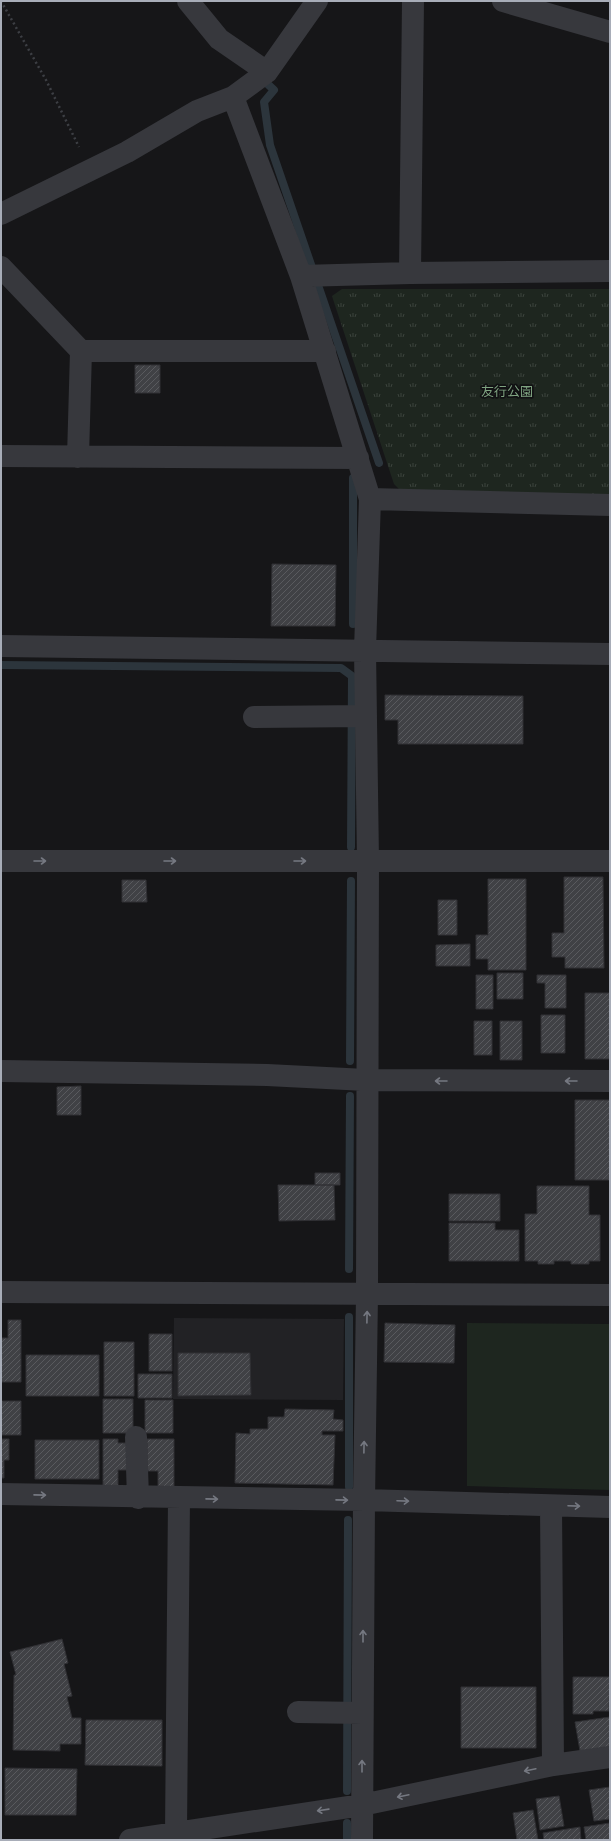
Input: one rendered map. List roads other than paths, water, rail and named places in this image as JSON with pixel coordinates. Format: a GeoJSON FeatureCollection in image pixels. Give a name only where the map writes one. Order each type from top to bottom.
{"type":"FeatureCollection","features":[{"type":"Feature","properties":{"kind":"street"},"geometry":{"type":"LineString","coordinates":[[188,1],[219,39],[267,72]]}},
{"type":"Feature","properties":{"kind":"street"},"geometry":{"type":"LineString","coordinates":[[1,214],[91,171],[197,111],[233,97],[267,72],[317,1]]}},
{"type":"Feature","properties":{"kind":"street"},"geometry":{"type":"LineString","coordinates":[[410,273],[413,1]]}},
{"type":"Feature","properties":{"kind":"street"},"geometry":{"type":"LineString","coordinates":[[503,1],[559,9],[610,32]]}},
{"type":"Feature","properties":{"kind":"street"},"geometry":{"type":"LineString","coordinates":[[233,97],[301,276],[370,499],[365,650],[356,716],[368,861],[366,1080],[367,1295],[364,1500],[352,1713],[362,1805],[362,1840]]}},
{"type":"Feature","properties":{"kind":"street"},"geometry":{"type":"LineString","coordinates":[[1,267],[81,351],[78,457]]}},
{"type":"Feature","properties":{"kind":"street"},"geometry":{"type":"LineString","coordinates":[[301,276],[410,273],[610,271]]}},
{"type":"Feature","properties":{"kind":"street"},"geometry":{"type":"LineString","coordinates":[[81,351],[325,351]]}},
{"type":"Feature","properties":{"kind":"street"},"geometry":{"type":"LineString","coordinates":[[1,456],[358,458]]}},
{"type":"Feature","properties":{"kind":"street"},"geometry":{"type":"LineString","coordinates":[[370,499],[610,505]]}},
{"type":"Feature","properties":{"kind":"street"},"geometry":{"type":"LineString","coordinates":[[1,646],[610,654]]}},
{"type":"Feature","properties":{"kind":"street"},"geometry":{"type":"LineString","coordinates":[[254,717],[356,716]]}},
{"type":"Feature","properties":{"kind":"street"},"geometry":{"type":"LineString","coordinates":[[1,861],[610,861]]}},
{"type":"Feature","properties":{"kind":"street"},"geometry":{"type":"LineString","coordinates":[[1,1071],[267,1075],[366,1080],[610,1081]]}},
{"type":"Feature","properties":{"kind":"street"},"geometry":{"type":"LineString","coordinates":[[1,1292],[610,1295]]}},
{"type":"Feature","properties":{"kind":"street"},"geometry":{"type":"LineString","coordinates":[[136,1437],[138,1498]]}},
{"type":"Feature","properties":{"kind":"street"},"geometry":{"type":"LineString","coordinates":[[1,1494],[138,1498],[364,1500],[610,1507]]}},
{"type":"Feature","properties":{"kind":"street"},"geometry":{"type":"LineString","coordinates":[[176,1832],[179,1498]]}},
{"type":"Feature","properties":{"kind":"street"},"geometry":{"type":"LineString","coordinates":[[551,1506],[553,1765]]}},
{"type":"Feature","properties":{"kind":"street"},"geometry":{"type":"LineString","coordinates":[[298,1712],[352,1713]]}},
{"type":"Feature","properties":{"kind":"street"},"geometry":{"type":"LineString","coordinates":[[130,1840],[362,1805],[553,1765],[610,1757]]}},
{"type":"Feature","properties":{"kind":"waterway"},"geometry":{"type":"LineString","coordinates":[[260,77],[274,90],[264,102],[270,145],[379,463]]}},
{"type":"Feature","properties":{"kind":"waterway"},"geometry":{"type":"LineString","coordinates":[[353,478],[353,624]]}},
{"type":"Feature","properties":{"kind":"waterway"},"geometry":{"type":"LineString","coordinates":[[1,665],[341,668],[352,676],[351,847]]}},
{"type":"Feature","properties":{"kind":"waterway"},"geometry":{"type":"LineString","coordinates":[[350,1061],[351,881]]}},
{"type":"Feature","properties":{"kind":"waterway"},"geometry":{"type":"LineString","coordinates":[[349,1269],[350,1096]]}},
{"type":"Feature","properties":{"kind":"waterway"},"geometry":{"type":"LineString","coordinates":[[349,1317],[349,1487]]}},
{"type":"Feature","properties":{"kind":"waterway"},"geometry":{"type":"LineString","coordinates":[[347,1791],[348,1520]]}},
{"type":"Feature","properties":{"kind":"waterway"},"geometry":{"type":"LineString","coordinates":[[347,1823],[347,1840]]}},
{"type":"Feature","properties":{"kind":"park label","name":"友行公園"},"geometry":{"type":"Point","coordinates":[507,392]}}]}
